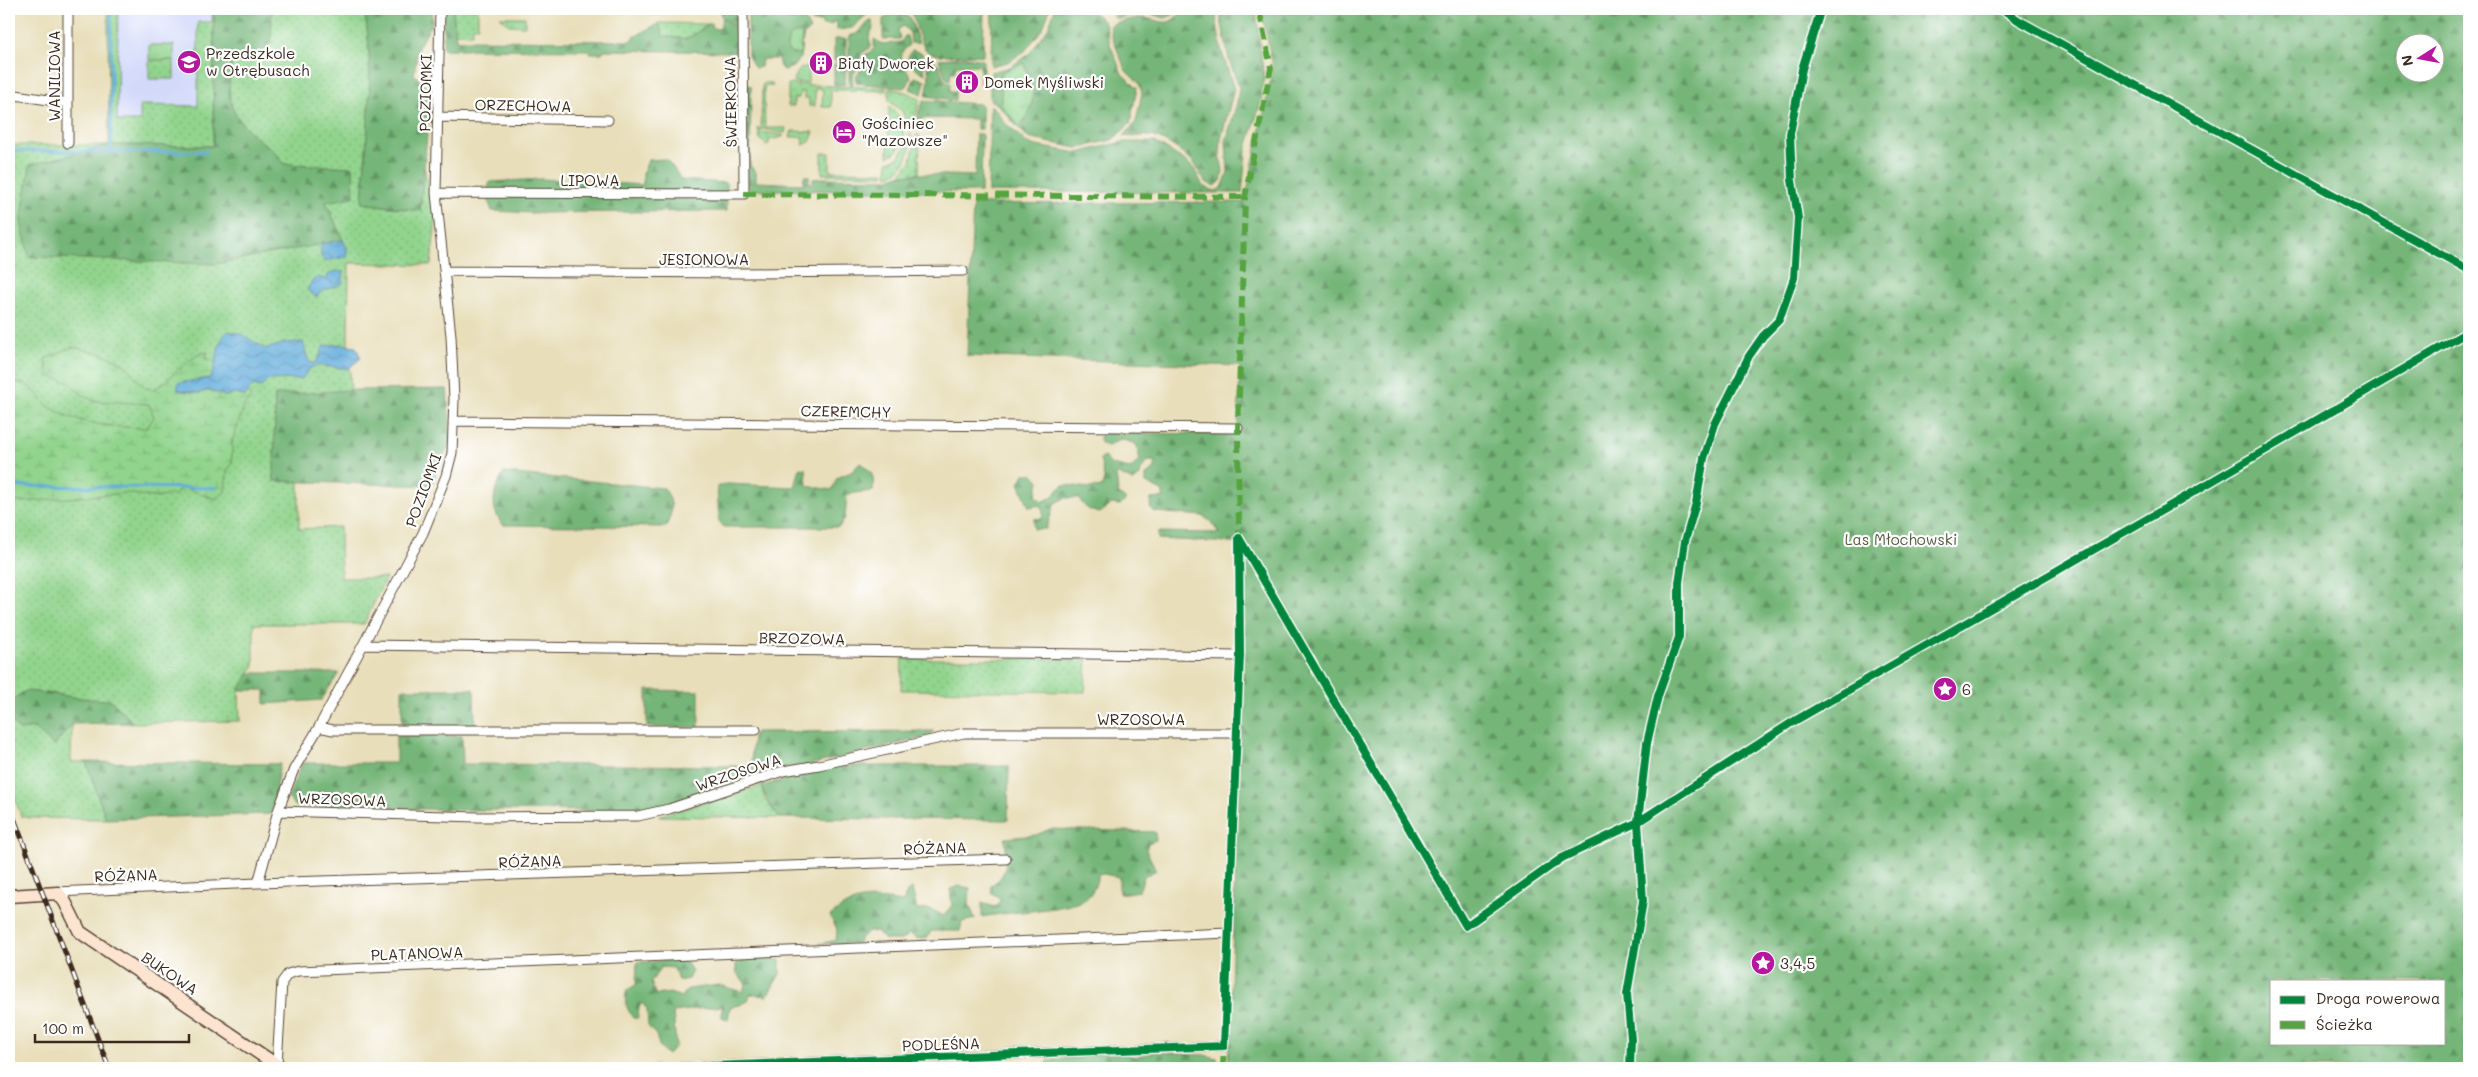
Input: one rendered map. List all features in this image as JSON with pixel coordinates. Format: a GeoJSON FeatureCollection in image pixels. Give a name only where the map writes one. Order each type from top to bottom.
{"type":"FeatureCollection","features":[{"type":"Feature","properties":{"kind":"street","name":"WANILIOWA"},"geometry":{"type":"LineString","coordinates":[[68,9],[68,143]]}},
{"type":"Feature","properties":{"kind":"street","name":"POZIOMKI"},"geometry":{"type":"LineString","coordinates":[[258,883],[278,811],[294,769],[319,727],[423,533],[446,476],[452,453],[452,336],[436,193],[440,9]]}},
{"type":"Feature","properties":{"kind":"street","name":"ŚWIERKOWA"},"geometry":{"type":"LineString","coordinates":[[744,9],[744,194]]}},
{"type":"Feature","properties":{"kind":"street"},"geometry":{"type":"LineString","coordinates":[[9,94],[68,104]]}},
{"type":"Feature","properties":{"kind":"street","name":"ORZECHOWA"},"geometry":{"type":"LineString","coordinates":[[438,117],[608,120]]}},
{"type":"Feature","properties":{"kind":"street","name":"LIPOWA"},"geometry":{"type":"LineString","coordinates":[[436,193],[744,194]]}},
{"type":"Feature","properties":{"kind":"street","name":"JESIONOWA"},"geometry":{"type":"LineString","coordinates":[[445,271],[744,273],[963,271]]}},
{"type":"Feature","properties":{"kind":"street","name":"CZEREMCHY"},"geometry":{"type":"LineString","coordinates":[[453,421],[1238,428]]}},
{"type":"Feature","properties":{"kind":"street","name":"BRZOZOWA"},"geometry":{"type":"LineString","coordinates":[[363,645],[1240,656]]}},
{"type":"Feature","properties":{"kind":"street"},"geometry":{"type":"LineString","coordinates":[[319,727],[329,730],[756,730]]}},
{"type":"Feature","properties":{"kind":"street","name":"WRZOSOWA"},"geometry":{"type":"LineString","coordinates":[[278,811],[478,817],[638,816],[669,809],[783,771],[964,733],[1235,733]]}},
{"type":"Feature","properties":{"kind":"street","name":"RÓŻANA"},"geometry":{"type":"LineString","coordinates":[[56,892],[258,883],[1006,859]]}},
{"type":"Feature","properties":{"kind":"street"},"geometry":{"type":"LineString","coordinates":[[9,896],[56,892]]}},
{"type":"Feature","properties":{"kind":"street","name":"BUKOWA"},"geometry":{"type":"LineString","coordinates":[[56,892],[65,902],[80,932],[279,1067]]}},
{"type":"Feature","properties":{"kind":"street","name":"PLATANOWA"},"geometry":{"type":"LineString","coordinates":[[279,1067],[282,982],[288,974],[641,957],[1229,933]]}},
{"type":"Feature","properties":{"kind":"street","name":"PODLEŚNA"},"geometry":{"type":"LineString","coordinates":[[658,1068],[1224,1046]]}},
{"type":"Feature","properties":{"kind":"shaded area"},"geometry":{"type":"Polygon","coordinates":[[[116,9],[214,9],[213,146],[115,145],[116,9]]]}},
{"type":"Feature","properties":{"kind":"green space"},"geometry":{"type":"Polygon","coordinates":[[[108,9],[118,9],[117,121],[140,121],[140,105],[198,106],[198,22],[212,22],[212,9],[214,9],[213,146],[109,145],[108,9]]]}},
{"type":"Feature","properties":{"kind":"green space"},"geometry":{"type":"Polygon","coordinates":[[[214,9],[272,9],[271,42],[259,55],[232,57],[229,92],[231,102],[239,119],[246,128],[274,151],[284,164],[353,167],[354,197],[326,202],[343,240],[215,264],[29,257],[21,222],[30,165],[109,145],[213,146],[214,9]]]}},
{"type":"Feature","properties":{"kind":"green space"},"geometry":{"type":"Polygon","coordinates":[[[272,9],[364,9],[368,33],[370,81],[362,203],[420,211],[424,167],[436,218],[431,265],[349,263],[348,344],[351,390],[275,396],[274,480],[299,482],[299,529],[340,527],[341,578],[386,578],[364,624],[254,624],[254,666],[239,690],[240,721],[133,723],[111,700],[86,700],[57,694],[26,691],[9,701],[9,145],[109,145],[120,260],[215,264],[343,240],[326,202],[353,167],[284,164],[274,151],[246,128],[233,110],[229,92],[232,57],[259,55],[271,42],[272,9]]]}},
{"type":"Feature","properties":{"kind":"green space"},"geometry":{"type":"Polygon","coordinates":[[[364,9],[432,9],[432,23],[418,47],[414,74],[431,91],[420,211],[362,203],[370,81],[368,33],[364,9]]]}},
{"type":"Feature","properties":{"kind":"green space"},"geometry":{"type":"Polygon","coordinates":[[[444,9],[453,9],[456,40],[632,41],[634,37],[659,23],[663,36],[687,39],[711,23],[712,28],[720,29],[722,18],[737,29],[736,52],[604,50],[602,53],[590,53],[587,50],[443,49],[444,9]]]}},
{"type":"Feature","properties":{"kind":"green space"},"geometry":{"type":"Polygon","coordinates":[[[453,9],[478,9],[478,27],[473,27],[472,34],[455,33],[453,9]]]}},
{"type":"Feature","properties":{"kind":"green space"},"geometry":{"type":"Polygon","coordinates":[[[721,9],[737,9],[737,27],[721,16],[721,9]]]}},
{"type":"Feature","properties":{"kind":"green space"},"geometry":{"type":"Polygon","coordinates":[[[748,9],[799,9],[801,11],[810,30],[804,35],[802,43],[800,43],[802,34],[799,33],[799,55],[800,45],[802,45],[800,58],[793,67],[784,70],[780,67],[778,59],[762,59],[761,67],[755,68],[748,56],[748,9]]]}},
{"type":"Feature","properties":{"kind":"green space"},"geometry":{"type":"Polygon","coordinates":[[[804,9],[873,9],[852,28],[837,30],[837,22],[832,22],[832,25],[822,25],[822,22],[811,22],[804,9]]]}},
{"type":"Feature","properties":{"kind":"green space"},"geometry":{"type":"Polygon","coordinates":[[[911,9],[984,9],[983,56],[944,56],[930,53],[922,42],[911,9]]]}},
{"type":"Feature","properties":{"kind":"green space"},"geometry":{"type":"Polygon","coordinates":[[[992,9],[1050,9],[1043,28],[1025,51],[1008,62],[991,66],[992,9]]]}},
{"type":"Feature","properties":{"kind":"green space"},"geometry":{"type":"Polygon","coordinates":[[[1055,9],[1091,9],[1105,23],[1110,44],[1122,74],[1137,88],[1130,124],[1112,140],[1077,148],[1028,138],[997,104],[990,100],[990,86],[1002,86],[1001,105],[1014,119],[1024,121],[1031,106],[1032,85],[1023,63],[1002,72],[1002,83],[990,84],[991,72],[1010,67],[1030,53],[1048,28],[1055,9]]]}},
{"type":"Feature","properties":{"kind":"green space"},"geometry":{"type":"Polygon","coordinates":[[[1115,9],[1177,9],[1174,15],[1165,18],[1145,13],[1117,19],[1113,16],[1115,9]]]}},
{"type":"Feature","properties":{"kind":"green space"},"geometry":{"type":"Polygon","coordinates":[[[1184,9],[1215,9],[1221,49],[1234,89],[1221,139],[1220,153],[1223,172],[1221,181],[1215,186],[1206,182],[1193,161],[1159,138],[1124,136],[1136,122],[1142,93],[1139,83],[1126,71],[1112,37],[1110,25],[1138,18],[1168,22],[1178,16],[1184,9]]]}},
{"type":"Feature","properties":{"kind":"green space"},"geometry":{"type":"Polygon","coordinates":[[[1219,9],[1256,9],[1264,79],[1261,102],[1246,151],[1242,193],[988,192],[990,105],[1005,123],[1027,143],[1078,153],[1122,142],[1155,142],[1187,162],[1194,169],[1203,186],[1215,191],[1222,188],[1228,173],[1226,141],[1237,103],[1239,87],[1229,60],[1219,9]]]}},
{"type":"Feature","properties":{"kind":"green space","name":"Las Młochowski"},"geometry":{"type":"Polygon","coordinates":[[[1261,9],[2469,9],[2469,1068],[1228,1068],[1243,651],[1243,547],[1234,543],[1158,539],[1158,532],[1219,533],[1211,522],[1203,516],[1155,512],[1150,507],[1151,499],[1164,498],[1162,491],[1146,483],[1146,475],[1155,469],[1154,461],[1148,461],[1141,470],[1140,476],[1133,481],[1116,473],[1118,493],[1126,500],[1120,505],[1111,504],[1100,513],[1088,508],[1079,498],[1065,498],[1055,503],[1046,529],[1034,529],[1034,519],[1043,518],[1043,511],[1039,505],[1029,507],[1019,483],[1024,474],[1033,474],[1039,481],[1036,495],[1042,502],[1052,497],[1063,485],[1092,488],[1102,487],[1104,478],[1100,459],[1104,457],[1112,465],[1130,469],[1140,460],[1136,444],[1121,439],[1108,446],[1101,444],[1099,439],[1103,433],[1235,434],[1238,428],[1240,366],[967,356],[973,204],[1245,202],[1273,67],[1261,9]]]}},
{"type":"Feature","properties":{"kind":"green space"},"geometry":{"type":"Polygon","coordinates":[[[894,13],[910,17],[919,43],[911,43],[910,33],[903,26],[898,30],[900,39],[883,39],[883,19],[894,13]]]}},
{"type":"Feature","properties":{"kind":"green space"},"geometry":{"type":"Polygon","coordinates":[[[500,17],[525,17],[525,26],[509,25],[500,17]]]}},
{"type":"Feature","properties":{"kind":"green space"},"geometry":{"type":"Polygon","coordinates":[[[872,21],[873,28],[869,37],[871,47],[861,54],[859,66],[852,76],[853,84],[849,84],[849,36],[856,34],[872,21]]]}},
{"type":"Feature","properties":{"kind":"green space"},"geometry":{"type":"Polygon","coordinates":[[[659,23],[709,24],[687,39],[663,36],[659,23]]]}},
{"type":"Feature","properties":{"kind":"green space"},"geometry":{"type":"Polygon","coordinates":[[[796,33],[802,33],[800,55],[790,53],[787,47],[789,37],[796,33]]]}},
{"type":"Feature","properties":{"kind":"green space"},"geometry":{"type":"Polygon","coordinates":[[[907,36],[909,45],[901,57],[911,77],[907,86],[903,88],[857,83],[855,78],[863,67],[864,56],[874,49],[874,39],[882,44],[901,42],[907,36]]]}},
{"type":"Feature","properties":{"kind":"green space"},"geometry":{"type":"Polygon","coordinates":[[[834,39],[846,39],[846,61],[834,61],[834,39]]]}},
{"type":"Feature","properties":{"kind":"green space"},"geometry":{"type":"Polygon","coordinates":[[[149,45],[174,45],[174,60],[149,60],[149,45]]]}},
{"type":"Feature","properties":{"kind":"green space"},"geometry":{"type":"Polygon","coordinates":[[[912,50],[922,53],[925,74],[910,65],[908,57],[912,50]]]}},
{"type":"Feature","properties":{"kind":"green space"},"geometry":{"type":"Polygon","coordinates":[[[928,56],[939,65],[944,79],[950,83],[950,91],[955,91],[955,100],[926,96],[929,79],[928,56]]]}},
{"type":"Feature","properties":{"kind":"green space"},"geometry":{"type":"Polygon","coordinates":[[[965,57],[983,60],[983,85],[980,85],[980,65],[958,65],[955,68],[955,72],[951,72],[950,80],[946,78],[939,59],[965,57]]]}},
{"type":"Feature","properties":{"kind":"green space"},"geometry":{"type":"Polygon","coordinates":[[[149,60],[174,60],[174,79],[149,79],[149,60]]]}},
{"type":"Feature","properties":{"kind":"green space"},"geometry":{"type":"Polygon","coordinates":[[[1023,63],[1030,79],[1033,95],[1030,111],[1019,126],[1001,105],[1002,72],[1023,63]]]}},
{"type":"Feature","properties":{"kind":"green space"},"geometry":{"type":"Polygon","coordinates":[[[834,64],[846,64],[845,84],[834,84],[834,64]]]}},
{"type":"Feature","properties":{"kind":"green space"},"geometry":{"type":"Polygon","coordinates":[[[808,67],[808,83],[794,82],[793,79],[801,68],[808,67]]]}},
{"type":"Feature","properties":{"kind":"green space"},"geometry":{"type":"Polygon","coordinates":[[[915,77],[925,81],[922,94],[910,89],[915,77]]]}},
{"type":"Feature","properties":{"kind":"green space"},"geometry":{"type":"Polygon","coordinates":[[[764,83],[772,83],[773,86],[764,87],[765,128],[786,128],[785,133],[761,129],[762,86],[764,83]]]}},
{"type":"Feature","properties":{"kind":"green space"},"geometry":{"type":"Polygon","coordinates":[[[788,84],[886,88],[886,91],[831,90],[831,107],[822,107],[823,89],[815,88],[815,106],[809,106],[809,98],[804,98],[804,92],[800,91],[799,98],[794,98],[794,106],[788,106],[788,84]]]}},
{"type":"Feature","properties":{"kind":"green space"},"geometry":{"type":"Polygon","coordinates":[[[747,85],[751,86],[750,165],[756,173],[756,182],[803,184],[804,176],[809,176],[809,184],[813,183],[813,179],[822,178],[889,179],[900,175],[919,174],[975,176],[976,134],[982,134],[981,192],[750,190],[748,187],[747,85]]]}},
{"type":"Feature","properties":{"kind":"green space"},"geometry":{"type":"Polygon","coordinates":[[[889,88],[906,92],[920,99],[912,130],[909,130],[902,111],[889,101],[889,88]]]}},
{"type":"Feature","properties":{"kind":"green space"},"geometry":{"type":"Polygon","coordinates":[[[924,100],[982,105],[982,129],[977,129],[977,119],[921,118],[920,130],[916,130],[919,111],[924,100]]]}},
{"type":"Feature","properties":{"kind":"green space"},"geometry":{"type":"Polygon","coordinates":[[[889,106],[900,118],[904,133],[900,147],[888,157],[889,106]]]}},
{"type":"Feature","properties":{"kind":"green space"},"geometry":{"type":"Polygon","coordinates":[[[758,128],[761,132],[783,135],[783,137],[769,140],[769,144],[766,145],[760,139],[758,128]]]}},
{"type":"Feature","properties":{"kind":"green space"},"geometry":{"type":"Polygon","coordinates":[[[792,131],[814,132],[810,142],[803,145],[803,137],[790,137],[792,131]]]}},
{"type":"Feature","properties":{"kind":"green space"},"geometry":{"type":"Polygon","coordinates":[[[909,134],[912,134],[906,160],[899,170],[887,175],[888,162],[900,155],[909,134]]]}},
{"type":"Feature","properties":{"kind":"green space"},"geometry":{"type":"Polygon","coordinates":[[[916,135],[920,135],[919,174],[900,175],[911,161],[916,135]]]}},
{"type":"Feature","properties":{"kind":"green space"},"geometry":{"type":"Polygon","coordinates":[[[822,153],[830,153],[830,171],[884,172],[884,175],[822,174],[822,153]]]}},
{"type":"Feature","properties":{"kind":"green space"},"geometry":{"type":"Polygon","coordinates":[[[666,159],[681,180],[727,183],[727,211],[532,213],[492,211],[486,194],[490,182],[541,179],[643,185],[643,174],[648,160],[666,159]]]}},
{"type":"Feature","properties":{"kind":"green space"},"geometry":{"type":"Polygon","coordinates":[[[72,347],[100,354],[120,362],[129,369],[137,380],[151,389],[163,383],[192,359],[208,352],[205,359],[215,360],[215,370],[210,378],[179,383],[178,390],[200,393],[209,390],[225,396],[234,394],[245,396],[248,391],[251,399],[245,404],[232,442],[232,464],[227,471],[225,492],[215,499],[182,487],[174,496],[171,494],[158,498],[126,493],[9,503],[9,387],[11,382],[26,385],[51,408],[86,422],[110,426],[147,428],[154,417],[149,404],[94,401],[80,393],[68,382],[49,376],[45,359],[72,347]]]}},
{"type":"Feature","properties":{"kind":"green space"},"geometry":{"type":"Polygon","coordinates":[[[447,389],[451,440],[431,486],[274,481],[275,395],[351,390],[447,389]]]}},
{"type":"Feature","properties":{"kind":"green space"},"geometry":{"type":"Polygon","coordinates":[[[860,463],[872,474],[874,481],[873,491],[847,494],[845,518],[839,527],[724,527],[719,521],[717,487],[727,484],[795,487],[800,468],[806,469],[807,486],[832,490],[837,478],[851,472],[860,463]]]}},
{"type":"Feature","properties":{"kind":"green space"},"geometry":{"type":"Polygon","coordinates":[[[504,473],[664,488],[670,498],[670,516],[666,527],[503,525],[496,512],[494,499],[497,486],[504,473]]]}},
{"type":"Feature","properties":{"kind":"green space"},"geometry":{"type":"Polygon","coordinates":[[[902,659],[1087,659],[1085,692],[901,690],[902,659]]]}},
{"type":"Feature","properties":{"kind":"green space"},"geometry":{"type":"Polygon","coordinates":[[[250,673],[339,673],[321,700],[265,704],[265,690],[239,690],[250,673]]]}},
{"type":"Feature","properties":{"kind":"green space"},"geometry":{"type":"Polygon","coordinates":[[[402,689],[474,689],[475,725],[402,726],[402,689]]]}},
{"type":"Feature","properties":{"kind":"green space"},"geometry":{"type":"Polygon","coordinates":[[[647,690],[699,691],[699,727],[647,727],[647,690]]]}},
{"type":"Feature","properties":{"kind":"green space"},"geometry":{"type":"Polygon","coordinates":[[[26,691],[111,700],[133,723],[72,724],[54,746],[34,728],[19,730],[9,720],[9,701],[26,691]]]}},
{"type":"Feature","properties":{"kind":"green space"},"geometry":{"type":"Polygon","coordinates":[[[9,720],[19,730],[72,724],[71,762],[86,762],[106,819],[29,818],[21,816],[9,782],[9,720]]]}},
{"type":"Feature","properties":{"kind":"green space"},"geometry":{"type":"Polygon","coordinates":[[[934,731],[930,736],[809,765],[772,770],[694,796],[637,811],[295,806],[288,798],[302,763],[396,763],[396,736],[462,736],[463,764],[751,766],[753,736],[756,732],[934,731]]]}},
{"type":"Feature","properties":{"kind":"green space"},"geometry":{"type":"Polygon","coordinates":[[[86,762],[280,764],[271,814],[106,819],[86,762]]]}},
{"type":"Feature","properties":{"kind":"green space"},"geometry":{"type":"Polygon","coordinates":[[[831,766],[1009,766],[1008,820],[780,818],[768,803],[762,786],[831,766]]]}},
{"type":"Feature","properties":{"kind":"green space"},"geometry":{"type":"Polygon","coordinates":[[[762,786],[764,799],[780,818],[658,816],[762,786]]]}},
{"type":"Feature","properties":{"kind":"green space"},"geometry":{"type":"Polygon","coordinates":[[[1050,829],[1155,832],[1156,840],[1148,843],[1146,850],[1156,870],[1144,877],[1139,891],[1119,894],[1119,877],[1099,873],[1094,888],[1084,900],[1064,906],[982,917],[982,903],[995,907],[1001,899],[992,893],[991,885],[1001,876],[1006,865],[1005,838],[1036,835],[1050,829]]]}},
{"type":"Feature","properties":{"kind":"green space"},"geometry":{"type":"Polygon","coordinates":[[[959,886],[970,888],[969,904],[975,919],[962,922],[960,931],[931,931],[928,937],[918,939],[909,934],[903,940],[885,940],[877,931],[865,934],[858,943],[819,944],[836,940],[837,929],[830,916],[848,904],[873,899],[903,902],[907,892],[912,888],[917,910],[930,909],[944,916],[952,905],[950,889],[959,886]]]}},
{"type":"Feature","properties":{"kind":"green space"},"geometry":{"type":"Polygon","coordinates":[[[760,956],[780,960],[780,974],[767,996],[750,994],[748,1001],[730,1007],[728,1020],[722,1017],[722,1006],[673,1012],[676,1046],[668,1055],[660,1048],[656,1035],[648,1026],[647,1009],[642,1003],[639,1007],[638,1018],[633,1018],[627,1008],[626,994],[627,990],[636,985],[637,962],[685,960],[692,971],[688,979],[678,981],[674,968],[661,967],[651,982],[656,995],[670,993],[681,997],[688,989],[719,985],[742,992],[746,984],[736,972],[736,963],[760,956]]]}},
{"type":"Feature","properties":{"kind":"green space"},"geometry":{"type":"Polygon","coordinates":[[[1156,1052],[1204,1055],[1217,1058],[1219,1063],[1217,1068],[1044,1068],[1049,1060],[1094,1054],[1127,1054],[1135,1057],[1156,1052]]]}},
{"type":"Feature","properties":{"kind":"green space"},"geometry":{"type":"Polygon","coordinates":[[[942,1066],[944,1068],[804,1068],[942,1066]]]}},
{"type":"Feature","properties":{"kind":"water"},"geometry":{"type":"Polygon","coordinates":[[[343,240],[347,248],[347,257],[325,261],[321,257],[321,244],[343,240]]]}},
{"type":"Feature","properties":{"kind":"water"},"geometry":{"type":"Polygon","coordinates":[[[336,271],[344,272],[342,284],[322,291],[316,297],[307,290],[312,281],[319,277],[327,280],[328,275],[336,271]]]}},
{"type":"Feature","properties":{"kind":"water"},"geometry":{"type":"Polygon","coordinates":[[[229,331],[243,335],[266,349],[285,343],[303,342],[308,360],[313,364],[317,361],[324,346],[340,344],[356,347],[361,358],[348,369],[318,365],[309,369],[302,379],[269,380],[261,387],[253,385],[245,396],[234,394],[225,396],[209,390],[200,393],[178,390],[178,383],[210,378],[215,367],[219,346],[225,334],[229,331]]]}},
{"type":"Feature","properties":{"kind":"waterway"},"geometry":{"type":"LineString","coordinates":[[111,9],[111,151]]}},
{"type":"Feature","properties":{"kind":"waterway"},"geometry":{"type":"LineString","coordinates":[[9,151],[207,152]]}},
{"type":"Feature","properties":{"kind":"waterway"},"geometry":{"type":"LineString","coordinates":[[9,486],[216,488]]}},
{"type":"Feature","properties":{"kind":"railway"},"geometry":{"type":"LineString","coordinates":[[9,805],[109,1068]]}},
{"type":"Feature","properties":{"kind":"marked path"},"geometry":{"type":"LineString","coordinates":[[1239,542],[1238,428],[1245,197],[1271,68],[1259,9]]}},
{"type":"Feature","properties":{"kind":"marked path"},"geometry":{"type":"LineString","coordinates":[[744,194],[1245,197]]}},
{"type":"Feature","properties":{"kind":"marked path"},"geometry":{"type":"LineString","coordinates":[[1223,1068],[1224,1042]]}},
{"type":"Feature","properties":{"kind":"cycle path"},"geometry":{"type":"LineString","coordinates":[[1630,1068],[1631,1039],[1627,994],[1643,901],[1638,822],[1647,743],[1658,696],[1679,637],[1679,583],[1685,541],[1696,503],[1704,458],[1715,424],[1749,356],[1763,336],[1779,320],[1794,278],[1798,218],[1792,180],[1790,134],[1802,69],[1821,9]]}},
{"type":"Feature","properties":{"kind":"cycle path"},"geometry":{"type":"LineString","coordinates":[[2002,9],[2018,20],[2469,270]]}},
{"type":"Feature","properties":{"kind":"cycle path"},"geometry":{"type":"LineString","coordinates":[[1239,538],[1466,926],[1562,858],[1638,822],[1791,723],[2173,504],[2469,331]]}},
{"type":"Feature","properties":{"kind":"cycle path"},"geometry":{"type":"LineString","coordinates":[[658,1068],[1224,1046],[1240,656],[1239,538]]}},
{"type":"Feature","properties":{"kind":"place","name":"Przedszkole w Otrębusach"},"geometry":{"type":"Point","coordinates":[189,62]}},
{"type":"Feature","properties":{"kind":"place","name":"Biały Dworek"},"geometry":{"type":"Point","coordinates":[821,63]}},
{"type":"Feature","properties":{"kind":"place","name":"Domek Myśliwski"},"geometry":{"type":"Point","coordinates":[967,82]}},
{"type":"Feature","properties":{"kind":"place","name":"Gościniec \"Mazowsze\""},"geometry":{"type":"Point","coordinates":[844,132]}},
{"type":"Feature","properties":{"kind":"place","name":"6"},"geometry":{"type":"Point","coordinates":[1945,689]}},
{"type":"Feature","properties":{"kind":"place","name":"3,4,5"},"geometry":{"type":"Point","coordinates":[1763,963]}}]}
